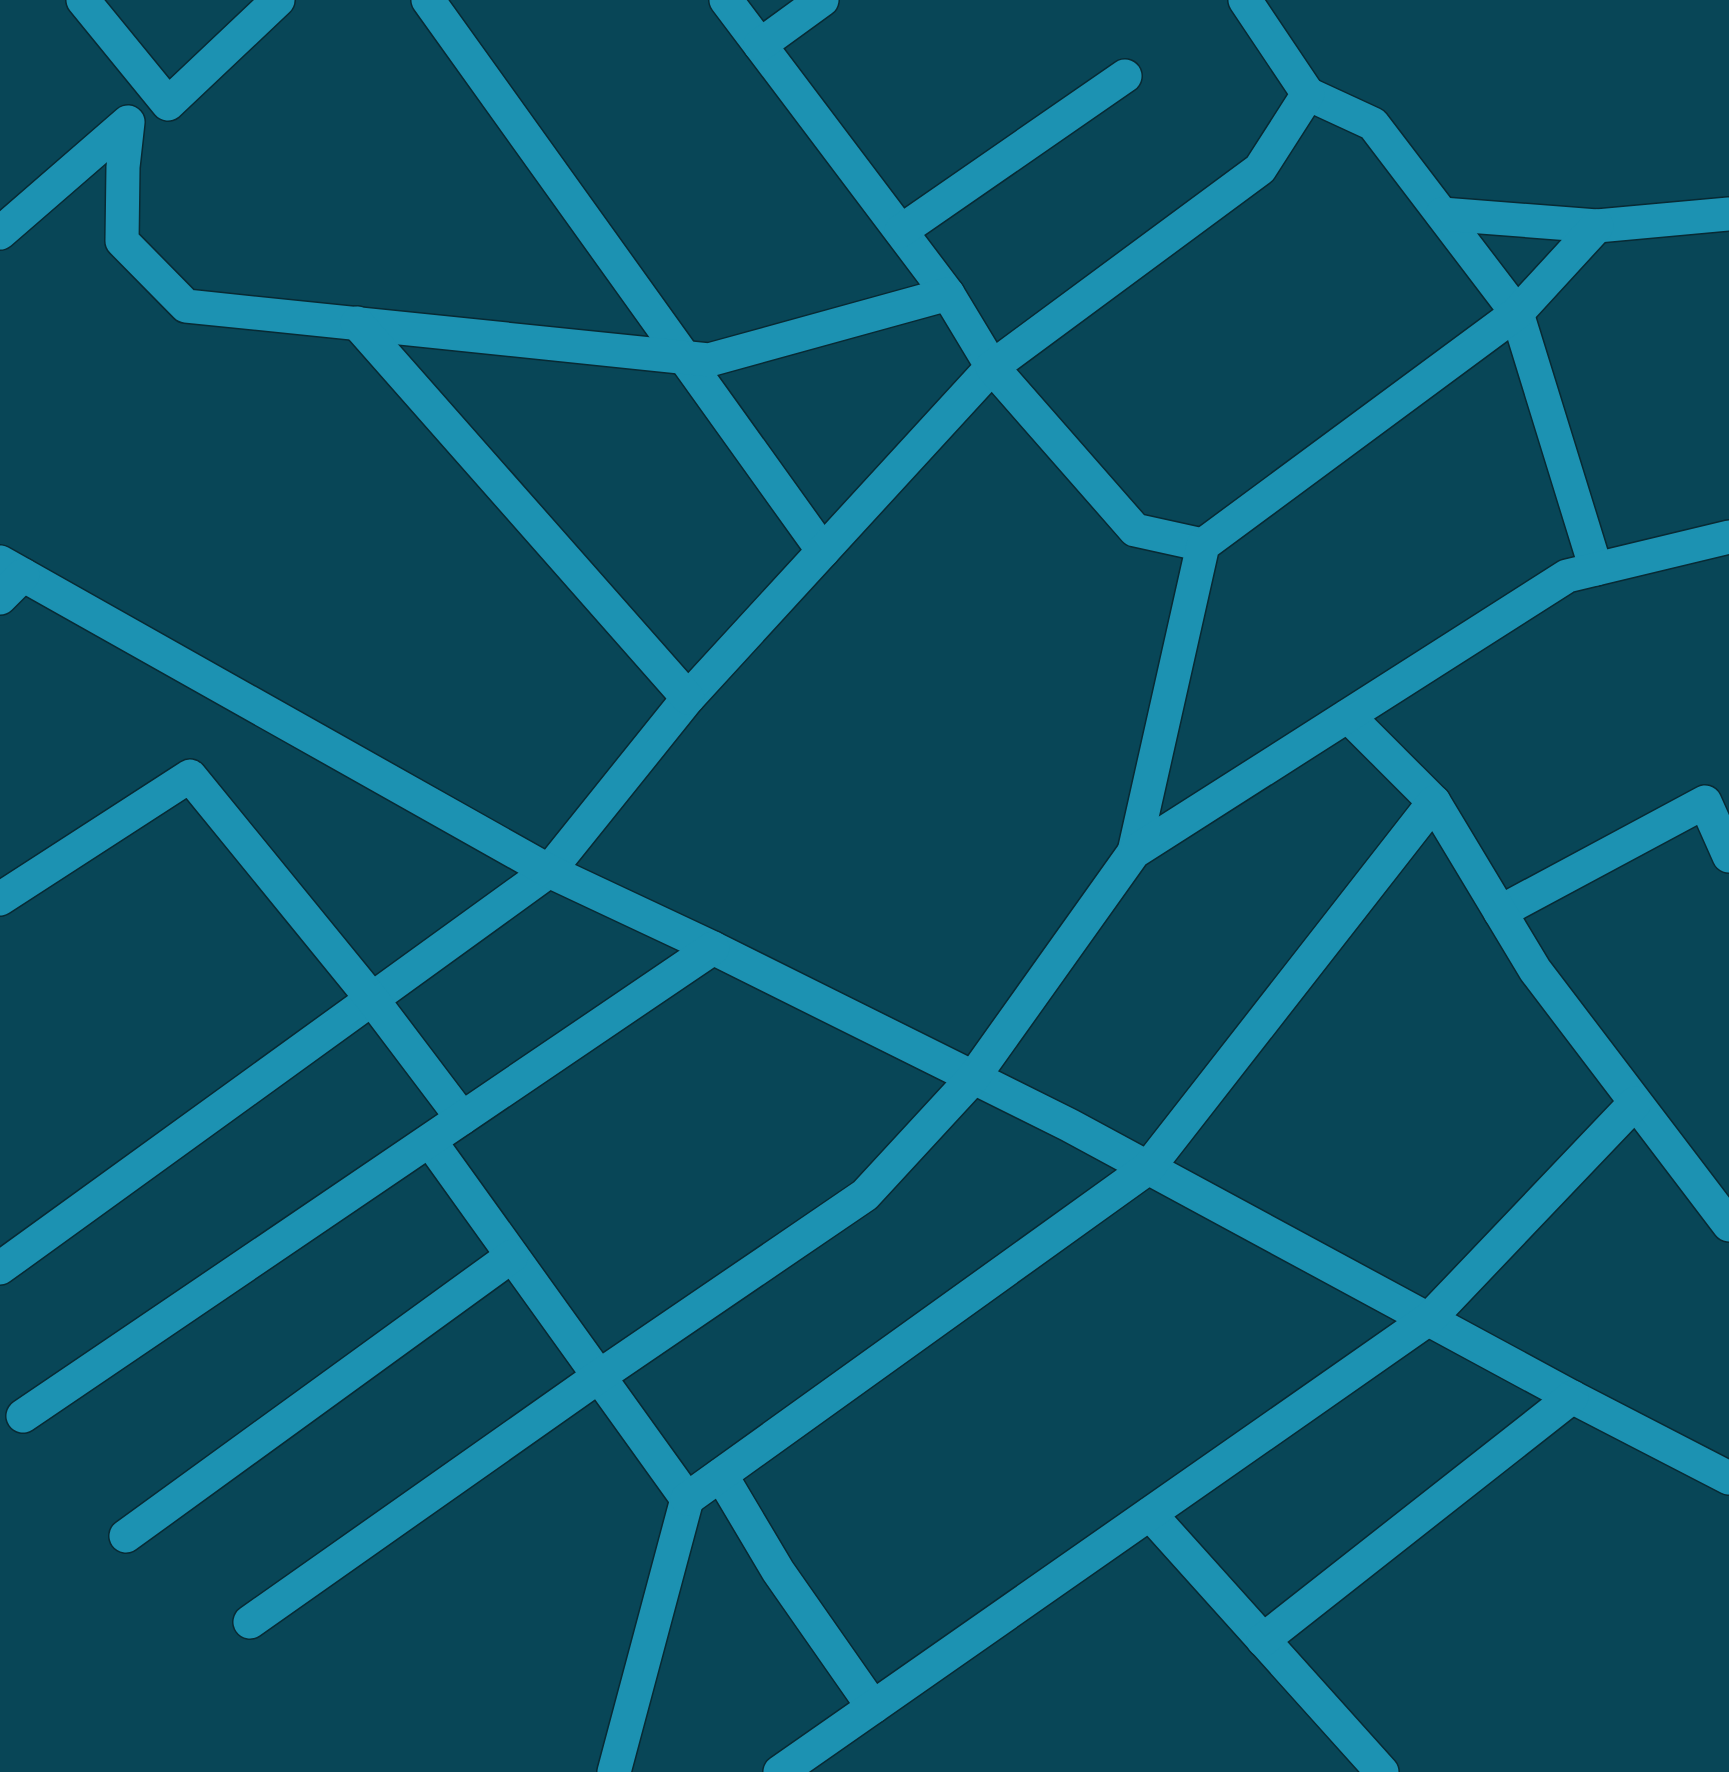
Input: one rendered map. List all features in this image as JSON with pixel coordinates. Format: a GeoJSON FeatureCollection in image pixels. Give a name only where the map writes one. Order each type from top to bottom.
{"type":"FeatureCollection","features":[{"type":"Feature","properties":{"kind":"street"},"geometry":{"type":"LineString","coordinates":[[83,0],[168,104],[278,0]]}},
{"type":"Feature","properties":{"kind":"street"},"geometry":{"type":"LineString","coordinates":[[428,0],[823,551]]}},
{"type":"Feature","properties":{"kind":"street"},"geometry":{"type":"LineString","coordinates":[[726,0],[948,294],[992,367],[1134,530],[1203,545]]}},
{"type":"Feature","properties":{"kind":"street"},"geometry":{"type":"LineString","coordinates":[[760,45],[822,0]]}},
{"type":"Feature","properties":{"kind":"street"},"geometry":{"type":"LineString","coordinates":[[1258,5],[1308,94],[1373,124],[1517,313],[1596,569]]}},
{"type":"Feature","properties":{"kind":"street"},"geometry":{"type":"LineString","coordinates":[[901,231],[1125,76]]}},
{"type":"Feature","properties":{"kind":"street"},"geometry":{"type":"LineString","coordinates":[[0,1268],[549,871],[688,698],[992,367],[1260,169],[1308,94]]}},
{"type":"Feature","properties":{"kind":"street"},"geometry":{"type":"LineString","coordinates":[[0,233],[128,122],[123,167],[122,240],[186,306],[709,360],[948,294]]}},
{"type":"Feature","properties":{"kind":"street"},"geometry":{"type":"LineString","coordinates":[[1442,214],[1597,226],[1729,214]]}},
{"type":"Feature","properties":{"kind":"street"},"geometry":{"type":"LineString","coordinates":[[1134,852],[1203,545],[1517,313],[1597,226]]}},
{"type":"Feature","properties":{"kind":"street"},"geometry":{"type":"LineString","coordinates":[[357,323],[688,698]]}},
{"type":"Feature","properties":{"kind":"street"},"geometry":{"type":"LineString","coordinates":[[250,1622],[598,1377],[865,1195],[973,1078],[1134,852],[1567,576],[1729,537]]}},
{"type":"Feature","properties":{"kind":"street"},"geometry":{"type":"LineString","coordinates":[[0,598],[11,568],[549,871],[713,948],[1069,1125],[1430,1318],[1572,1397],[1729,1478]]}},
{"type":"Feature","properties":{"kind":"street"},"geometry":{"type":"LineString","coordinates":[[1348,716],[1434,802],[1535,969],[1635,1103],[1718,1192],[1729,1226]]}},
{"type":"Feature","properties":{"kind":"street"},"geometry":{"type":"LineString","coordinates":[[0,899],[190,776],[372,999],[462,1119]]}},
{"type":"Feature","properties":{"kind":"street"},"geometry":{"type":"LineString","coordinates":[[614,1772],[687,1500],[1148,1168],[1434,802]]}},
{"type":"Feature","properties":{"kind":"street"},"geometry":{"type":"LineString","coordinates":[[1500,912],[1705,802],[1729,856]]}},
{"type":"Feature","properties":{"kind":"street"},"geometry":{"type":"LineString","coordinates":[[23,1416],[713,948]]}},
{"type":"Feature","properties":{"kind":"street"},"geometry":{"type":"LineString","coordinates":[[780,1772],[819,1759],[873,1707],[1430,1318],[1635,1103]]}},
{"type":"Feature","properties":{"kind":"street"},"geometry":{"type":"LineString","coordinates":[[430,1141],[687,1500]]}},
{"type":"Feature","properties":{"kind":"street"},"geometry":{"type":"LineString","coordinates":[[126,1536],[512,1256]]}},
{"type":"Feature","properties":{"kind":"street"},"geometry":{"type":"LineString","coordinates":[[1263,1640],[1572,1397]]}},
{"type":"Feature","properties":{"kind":"street"},"geometry":{"type":"LineString","coordinates":[[721,1475],[778,1570],[873,1707]]}},
{"type":"Feature","properties":{"kind":"street"},"geometry":{"type":"LineString","coordinates":[[1150,1514],[1382,1772]]}}]}
